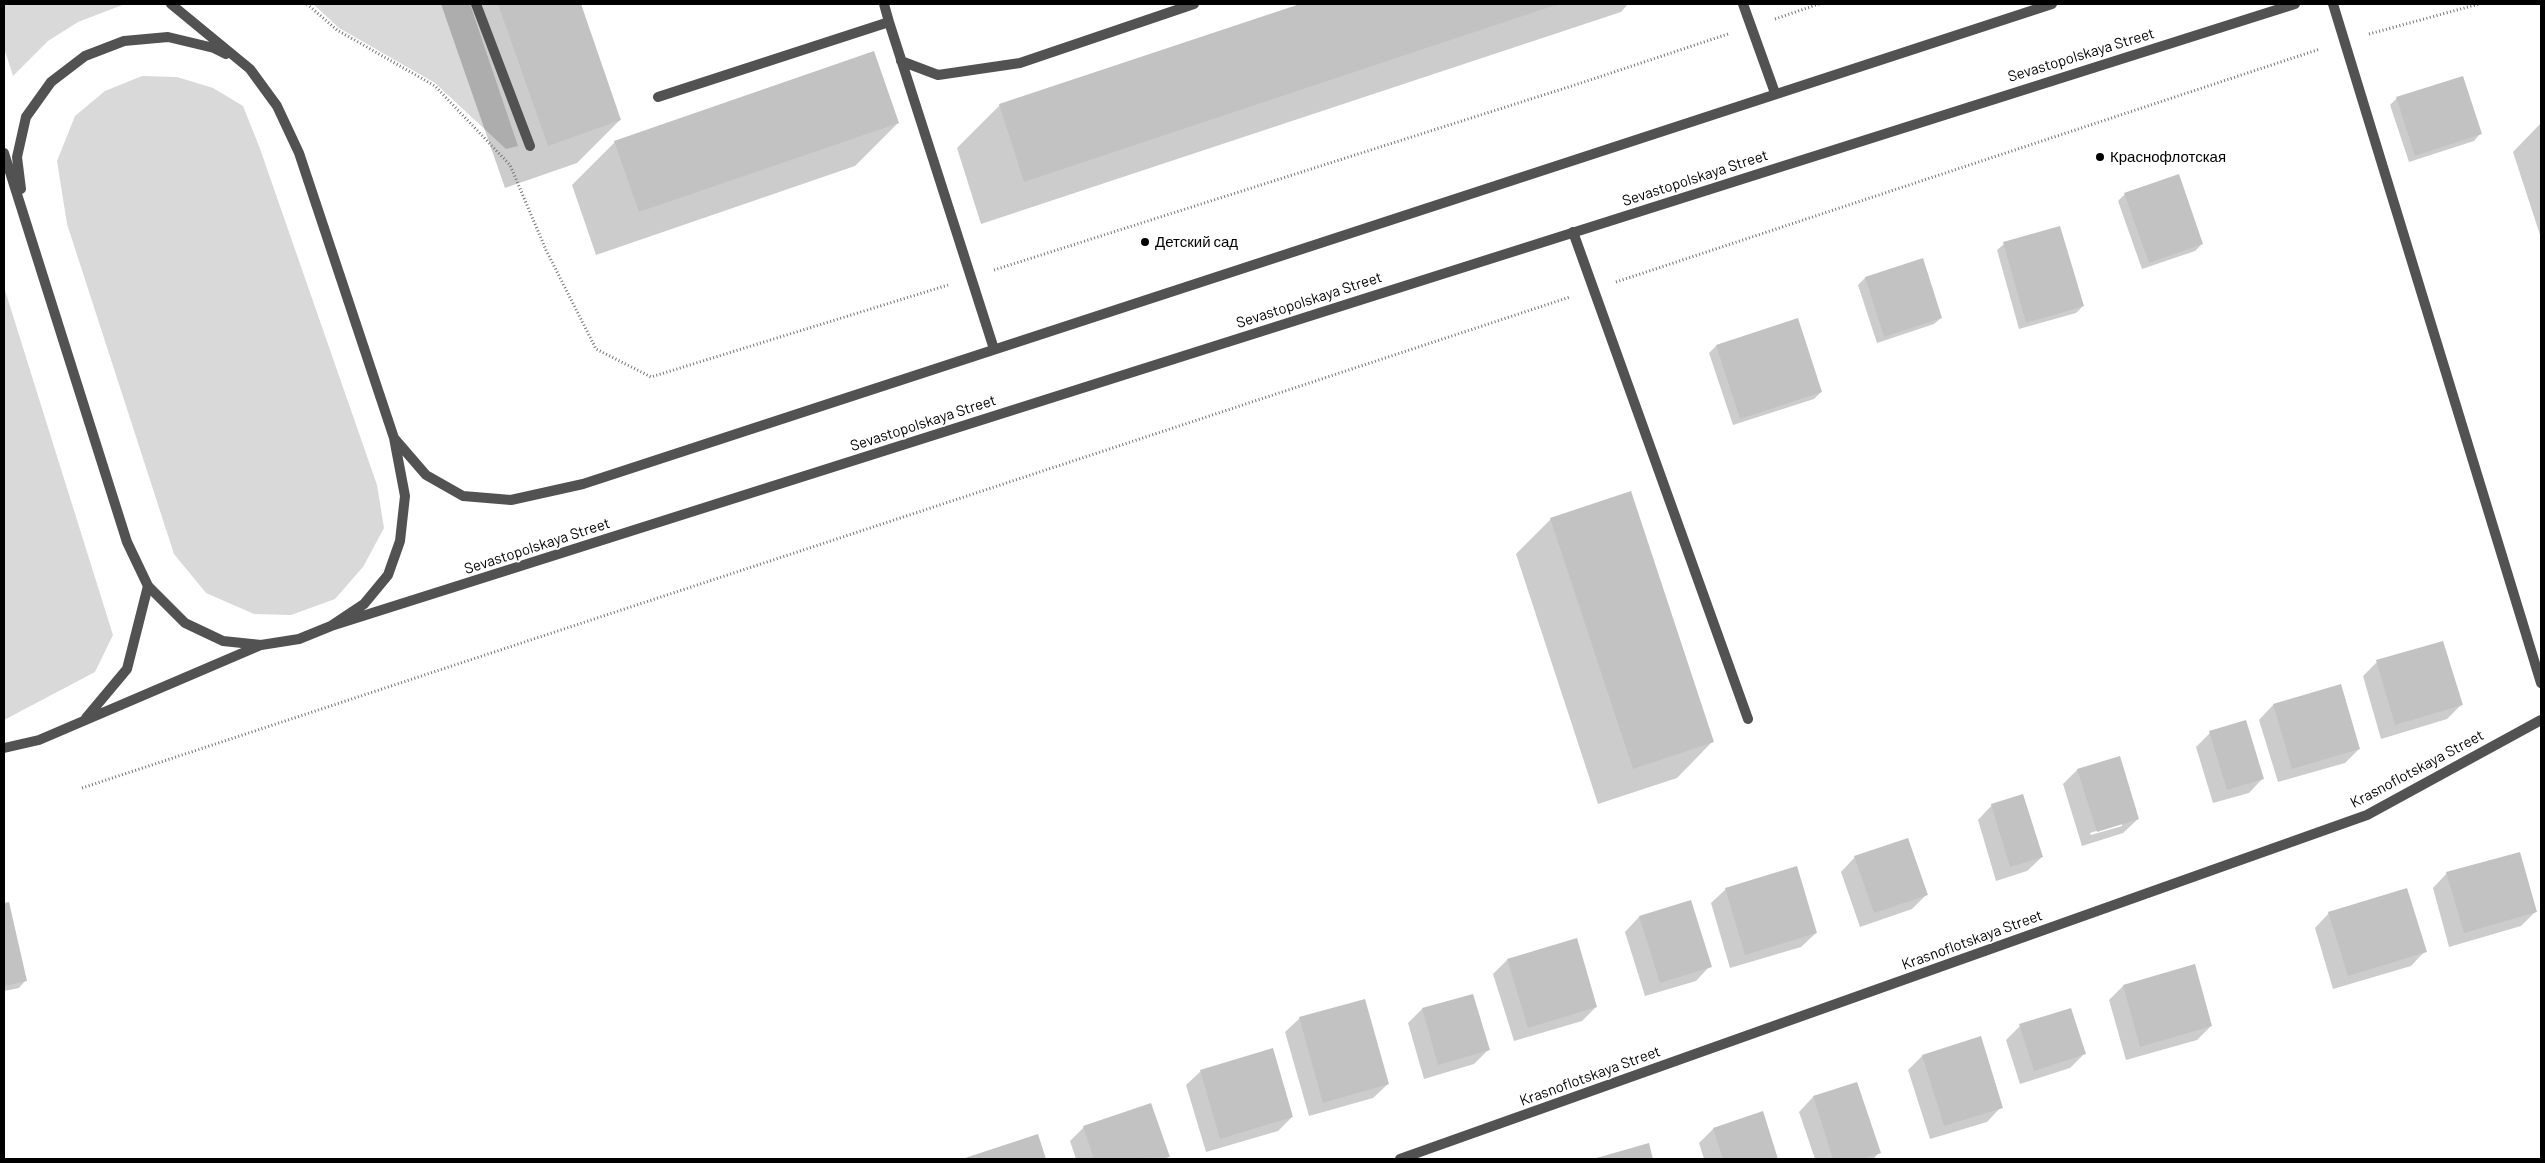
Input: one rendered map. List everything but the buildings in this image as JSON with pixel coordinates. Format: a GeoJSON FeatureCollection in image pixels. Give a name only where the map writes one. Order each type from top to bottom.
{"type":"FeatureCollection","features":[{"type":"Feature","properties":{"kind":"street"},"geometry":{"type":"LineString","coordinates":[[4,748],[39,740],[261,645],[299,639],[331,626],[364,604],[388,576],[400,541],[405,496],[394,438],[299,153],[276,106],[250,68],[171,4]]}},
{"type":"Feature","properties":{"kind":"street"},"geometry":{"type":"LineString","coordinates":[[476,4],[530,146]]}},
{"type":"Feature","properties":{"kind":"street"},"geometry":{"type":"LineString","coordinates":[[884,4],[994,349]]}},
{"type":"Feature","properties":{"kind":"street"},"geometry":{"type":"LineString","coordinates":[[902,61],[938,75],[1020,63],[1194,4]]}},
{"type":"Feature","properties":{"kind":"street"},"geometry":{"type":"LineString","coordinates":[[1743,4],[1775,93]]}},
{"type":"Feature","properties":{"kind":"street"},"geometry":{"type":"LineString","coordinates":[[394,438],[426,475],[463,496],[511,500],[583,484],[2052,4]]}},
{"type":"Feature","properties":{"kind":"street","name":"Sevastopolskaya Street"},"geometry":{"type":"LineString","coordinates":[[331,626],[2295,4]]}},
{"type":"Feature","properties":{"kind":"street"},"geometry":{"type":"LineString","coordinates":[[2332,4],[2345,41],[2541,683]]}},
{"type":"Feature","properties":{"kind":"street"},"geometry":{"type":"LineString","coordinates":[[658,97],[890,22]]}},
{"type":"Feature","properties":{"kind":"street"},"geometry":{"type":"LineString","coordinates":[[23,209],[17,157],[26,117],[51,82],[85,56],[124,40],[168,37],[214,48],[250,68]]}},
{"type":"Feature","properties":{"kind":"street"},"geometry":{"type":"LineString","coordinates":[[4,153],[127,542],[148,586],[185,623],[223,640],[261,645]]}},
{"type":"Feature","properties":{"kind":"street"},"geometry":{"type":"LineString","coordinates":[[1573,232],[1748,719]]}},
{"type":"Feature","properties":{"kind":"street"},"geometry":{"type":"LineString","coordinates":[[84,721],[127,669],[148,586]]}},
{"type":"Feature","properties":{"kind":"street","name":"Krasnoflotskaya Street"},"geometry":{"type":"LineString","coordinates":[[1400,1159],[2367,816],[2541,720]]}},
{"type":"Feature","properties":{"kind":"path"},"geometry":{"type":"LineString","coordinates":[[307,4],[337,30],[434,86],[510,165],[546,250],[596,349],[651,377],[1562,89],[1819,4]]}},
{"type":"Feature","properties":{"kind":"path"},"geometry":{"type":"LineString","coordinates":[[1606,285],[2345,41],[2479,4]]}},
{"type":"Feature","properties":{"kind":"path"},"geometry":{"type":"LineString","coordinates":[[82,788],[1578,294]]}},
{"type":"Feature","properties":{"kind":"shaded area"},"geometry":{"type":"Polygon","coordinates":[[[4,4],[125,4],[78,22],[48,41],[13,76],[4,48],[4,4]]]}},
{"type":"Feature","properties":{"kind":"shaded area"},"geometry":{"type":"Polygon","coordinates":[[[313,4],[470,4],[518,146],[506,149],[435,83],[339,28],[313,4]]]}},
{"type":"Feature","properties":{"kind":"shaded area"},"geometry":{"type":"Polygon","coordinates":[[[142,76],[177,77],[213,88],[243,106],[259,146],[377,485],[384,528],[363,567],[335,599],[291,615],[254,614],[206,593],[174,554],[67,224],[57,161],[75,116],[105,91],[142,76]]]}},
{"type":"Feature","properties":{"kind":"shaded area"},"geometry":{"type":"Polygon","coordinates":[[[4,287],[113,635],[95,672],[4,720],[4,287]]]}},
{"type":"Feature","properties":{"kind":"place","name":"Краснофлотская"},"geometry":{"type":"Point","coordinates":[2100,157]}},
{"type":"Feature","properties":{"kind":"place","name":"Детский сад"},"geometry":{"type":"Point","coordinates":[1145,242]}}]}
